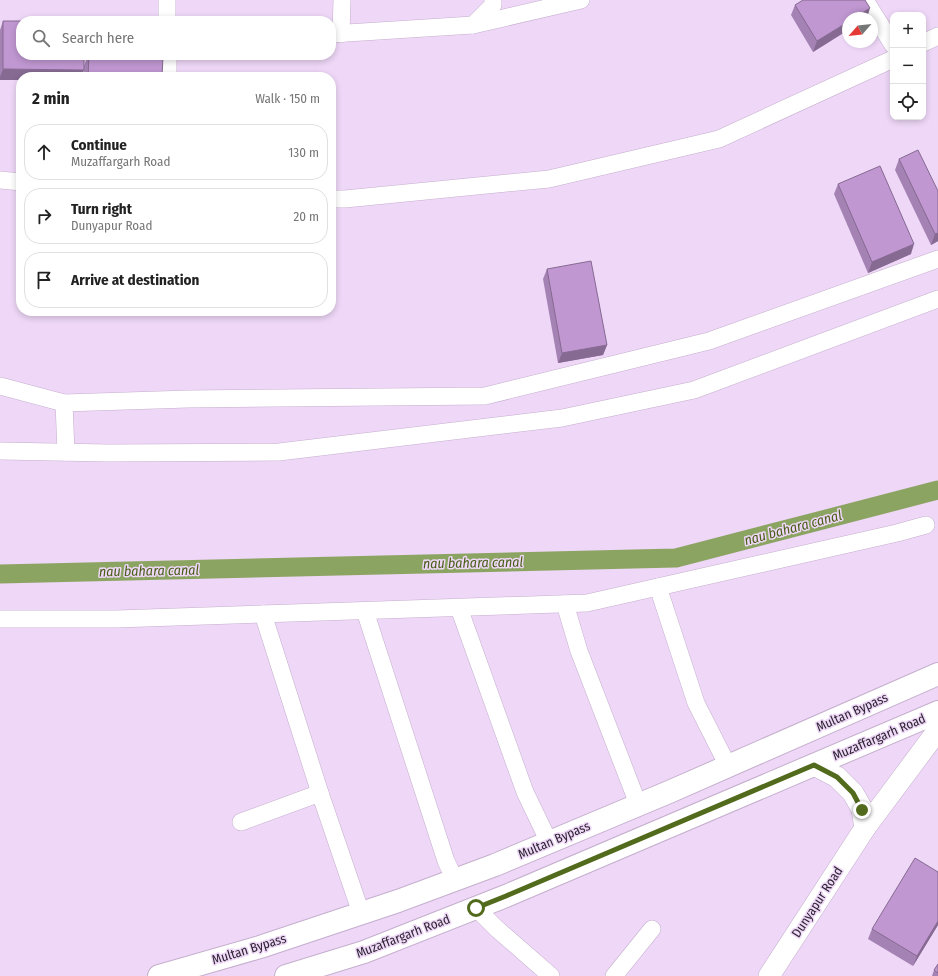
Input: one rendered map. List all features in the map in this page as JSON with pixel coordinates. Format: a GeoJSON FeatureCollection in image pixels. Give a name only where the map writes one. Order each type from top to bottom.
{"type":"FeatureCollection","features":[{"type":"Feature","properties":{"kind":"main road","name":"Multan Bypass"},"geometry":{"type":"LineString","coordinates":[[159,976],[260,947],[398,901],[495,865],[728,766],[938,674]]}},
{"type":"Feature","properties":{"kind":"main road","name":"Muzaffargarh Road"},"geometry":{"type":"LineString","coordinates":[[286,976],[364,952],[506,896],[938,712]]}},
{"type":"Feature","properties":{"kind":"main road"},"geometry":{"type":"LineString","coordinates":[[495,865],[506,896]]}},
{"type":"Feature","properties":{"kind":"street"},"geometry":{"type":"LineString","coordinates":[[167,0],[167,16]]}},
{"type":"Feature","properties":{"kind":"street"},"geometry":{"type":"LineString","coordinates":[[342,0],[336,34],[473,25],[581,0]]}},
{"type":"Feature","properties":{"kind":"street"},"geometry":{"type":"LineString","coordinates":[[473,25],[493,5],[493,0]]}},
{"type":"Feature","properties":{"kind":"street"},"geometry":{"type":"LineString","coordinates":[[865,0],[890,40]]}},
{"type":"Feature","properties":{"kind":"street"},"geometry":{"type":"LineString","coordinates":[[926,42],[938,36]]}},
{"type":"Feature","properties":{"kind":"street"},"geometry":{"type":"LineString","coordinates":[[168,60],[168,72]]}},
{"type":"Feature","properties":{"kind":"street"},"geometry":{"type":"LineString","coordinates":[[336,199],[548,179],[718,139],[890,60]]}},
{"type":"Feature","properties":{"kind":"street"},"geometry":{"type":"LineString","coordinates":[[0,180],[16,182]]}},
{"type":"Feature","properties":{"kind":"street"},"geometry":{"type":"LineString","coordinates":[[0,386],[64,403],[188,399],[485,396],[709,342],[938,259]]}},
{"type":"Feature","properties":{"kind":"street"},"geometry":{"type":"LineString","coordinates":[[0,451],[279,452],[562,418],[694,390],[938,299]]}},
{"type":"Feature","properties":{"kind":"street"},"geometry":{"type":"LineString","coordinates":[[64,403],[66,452]]}},
{"type":"Feature","properties":{"kind":"street"},"geometry":{"type":"LineString","coordinates":[[0,619],[117,619],[587,603],[897,533],[926,525]]}},
{"type":"Feature","properties":{"kind":"street"},"geometry":{"type":"LineString","coordinates":[[658,587],[696,703],[728,766]]}},
{"type":"Feature","properties":{"kind":"street"},"geometry":{"type":"LineString","coordinates":[[565,604],[579,651],[638,804]]}},
{"type":"Feature","properties":{"kind":"street"},"geometry":{"type":"LineString","coordinates":[[459,608],[525,792],[549,842]]}},
{"type":"Feature","properties":{"kind":"street"},"geometry":{"type":"LineString","coordinates":[[364,611],[446,861],[455,880]]}},
{"type":"Feature","properties":{"kind":"street"},"geometry":{"type":"LineString","coordinates":[[263,614],[360,913]]}},
{"type":"Feature","properties":{"kind":"street","name":"Dunyapur Road"},"geometry":{"type":"LineString","coordinates":[[770,976],[865,828],[938,730]]}},
{"type":"Feature","properties":{"kind":"street"},"geometry":{"type":"LineString","coordinates":[[814,765],[837,777],[853,793],[862,810],[865,828]]}},
{"type":"Feature","properties":{"kind":"street"},"geometry":{"type":"LineString","coordinates":[[241,822],[320,793]]}},
{"type":"Feature","properties":{"kind":"street"},"geometry":{"type":"LineString","coordinates":[[476,908],[496,928],[551,976]]}},
{"type":"Feature","properties":{"kind":"street"},"geometry":{"type":"LineString","coordinates":[[614,976],[652,928]]}},
{"type":"Feature","properties":{"kind":"building"},"geometry":{"type":"Polygon","coordinates":[[[803,0],[865,0],[870,8],[864,12],[842,12],[842,26],[817,41],[795,5],[803,0]]]}},
{"type":"Feature","properties":{"kind":"building"},"geometry":{"type":"Polygon","coordinates":[[[3,21],[16,21],[16,60],[84,60],[84,70],[3,69],[3,21]]]}},
{"type":"Feature","properties":{"kind":"building"},"geometry":{"type":"Polygon","coordinates":[[[89,60],[163,60],[162,72],[88,72],[89,60]]]}},
{"type":"Feature","properties":{"kind":"building"},"geometry":{"type":"Polygon","coordinates":[[[918,150],[938,191],[938,233],[935,234],[899,159],[918,150]]]}},
{"type":"Feature","properties":{"kind":"building"},"geometry":{"type":"Polygon","coordinates":[[[880,166],[914,244],[872,262],[838,184],[880,166]]]}},
{"type":"Feature","properties":{"kind":"building"},"geometry":{"type":"Polygon","coordinates":[[[591,261],[607,345],[562,353],[547,269],[591,261]]]}},
{"type":"Feature","properties":{"kind":"building"},"geometry":{"type":"Polygon","coordinates":[[[915,858],[938,872],[938,921],[917,956],[872,929],[915,858]]]}},
{"type":"Feature","properties":{"kind":"building"},"geometry":{"type":"Polygon","coordinates":[[[938,964],[938,973],[934,970],[938,964]]]}},
{"type":"Feature","properties":{"kind":"waterway","name":"nau bahara canal"},"geometry":{"type":"LineString","coordinates":[[0,574],[676,558],[938,490]]}},
{"type":"Feature","properties":{"kind":"route"},"geometry":{"type":"LineString","coordinates":[[476,908],[814,765],[837,777],[853,793],[862,810]]}}]}
